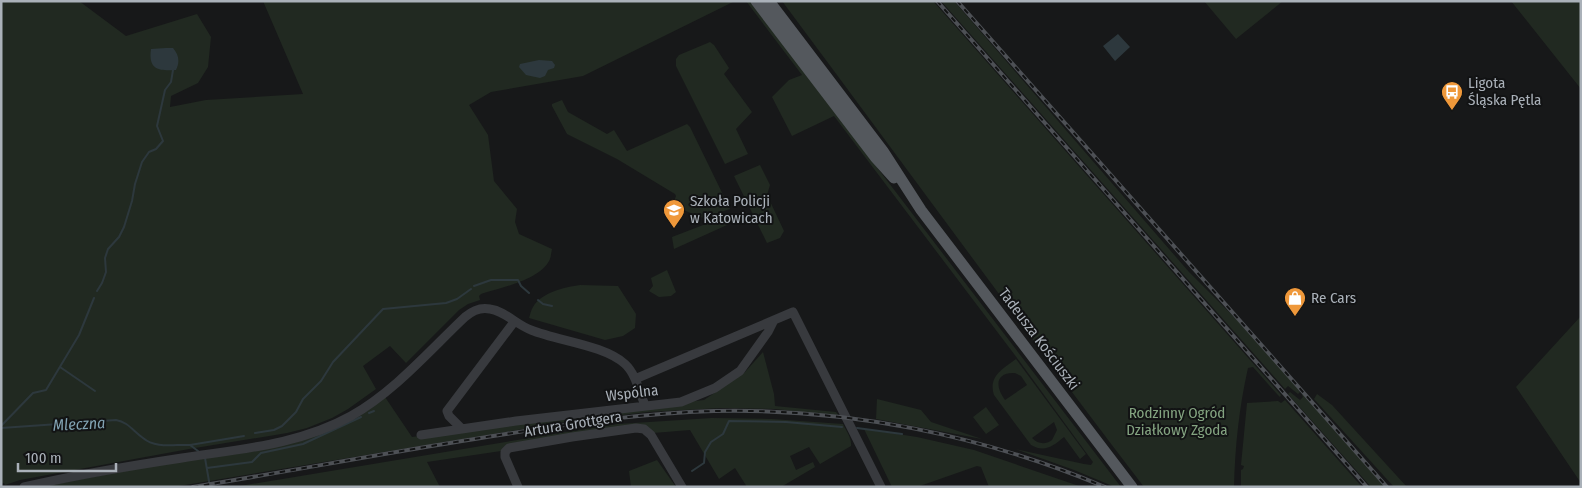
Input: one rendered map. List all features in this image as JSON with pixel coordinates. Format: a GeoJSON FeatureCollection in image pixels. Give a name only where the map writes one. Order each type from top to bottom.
{"type":"FeatureCollection","features":[{"type":"Feature","properties":{"kind":"main road","name":"Tadeusza Kościuszki"},"geometry":{"type":"LineString","coordinates":[[756,1],[875,157],[921,210],[1129,483]]}},
{"type":"Feature","properties":{"kind":"main road","name":"Tadeusza Kościuszki"},"geometry":{"type":"LineString","coordinates":[[769,1],[883,151],[921,210]]}},
{"type":"Feature","properties":{"kind":"street","name":"Wspólna"},"geometry":{"type":"LineString","coordinates":[[24,487],[130,466],[294,439],[324,429],[344,420],[370,404],[392,387],[468,314],[477,309],[485,308],[499,312],[533,331],[610,355],[627,366],[635,378],[773,322],[793,312],[881,487]]}},
{"type":"Feature","properties":{"kind":"street"},"geometry":{"type":"LineString","coordinates":[[462,429],[449,416],[447,411],[514,322]]}},
{"type":"Feature","properties":{"kind":"street","name":"Wspólna"},"geometry":{"type":"LineString","coordinates":[[421,434],[681,402],[715,388],[740,371],[773,322]]}},
{"type":"Feature","properties":{"kind":"street"},"geometry":{"type":"LineString","coordinates":[[635,378],[645,405]]}},
{"type":"Feature","properties":{"kind":"street","name":"Artura Grottgera"},"geometry":{"type":"LineString","coordinates":[[518,487],[505,457],[505,452],[509,448],[636,428],[644,429],[651,435],[682,487]]}},
{"type":"Feature","properties":{"kind":"green space"},"geometry":{"type":"Polygon","coordinates":[[[1,1],[79,1],[126,36],[197,14],[211,37],[208,67],[198,83],[171,96],[170,107],[206,100],[303,94],[263,1],[735,1],[583,76],[491,92],[469,105],[488,135],[494,181],[517,209],[515,222],[519,234],[552,249],[550,260],[544,268],[528,278],[481,294],[479,296],[480,300],[468,304],[459,310],[406,363],[390,346],[363,366],[376,389],[348,409],[307,428],[287,433],[20,480],[5,485],[4,483],[1,484],[1,1]]]}},
{"type":"Feature","properties":{"kind":"green space"},"geometry":{"type":"Polygon","coordinates":[[[746,1],[750,1],[1121,487],[1115,487],[1015,449],[1084,464],[1091,465],[1093,462],[834,116],[792,136],[772,97],[789,80],[802,75],[746,1]]]}},
{"type":"Feature","properties":{"kind":"green space"},"geometry":{"type":"Polygon","coordinates":[[[782,1],[933,1],[1281,395],[1280,397],[1253,367],[1248,368],[1238,428],[1234,487],[1144,487],[782,1]]]}},
{"type":"Feature","properties":{"kind":"green space"},"geometry":{"type":"Polygon","coordinates":[[[941,1],[954,1],[1189,272],[1242,325],[1301,391],[1298,394],[1288,386],[1285,389],[941,1]]]}},
{"type":"Feature","properties":{"kind":"green space"},"geometry":{"type":"Polygon","coordinates":[[[1204,1],[1283,1],[1236,39],[1204,1]]]}},
{"type":"Feature","properties":{"kind":"green space"},"geometry":{"type":"Polygon","coordinates":[[[1511,1],[1581,1],[1581,89],[1511,1]]]}},
{"type":"Feature","properties":{"kind":"green space"},"geometry":{"type":"Polygon","coordinates":[[[710,42],[729,68],[724,74],[752,112],[736,129],[748,154],[725,164],[676,66],[676,59],[679,55],[710,42]]]}},
{"type":"Feature","properties":{"kind":"green space"},"geometry":{"type":"Polygon","coordinates":[[[562,100],[568,112],[607,134],[614,130],[627,151],[687,124],[730,209],[703,218],[676,207],[673,204],[675,194],[617,159],[567,134],[552,106],[552,104],[562,100]]]}},
{"type":"Feature","properties":{"kind":"green space"},"geometry":{"type":"Polygon","coordinates":[[[760,165],[770,185],[767,195],[784,231],[780,238],[767,243],[734,176],[760,165]]]}},
{"type":"Feature","properties":{"kind":"green space"},"geometry":{"type":"Polygon","coordinates":[[[724,217],[727,225],[674,249],[672,237],[724,217]]]}},
{"type":"Feature","properties":{"kind":"green space"},"geometry":{"type":"Polygon","coordinates":[[[667,270],[676,292],[671,296],[659,297],[649,291],[653,286],[651,278],[667,270]]]}},
{"type":"Feature","properties":{"kind":"green space"},"geometry":{"type":"Polygon","coordinates":[[[580,285],[618,286],[636,314],[635,328],[623,336],[605,340],[529,318],[533,307],[548,294],[580,285]]]}},
{"type":"Feature","properties":{"kind":"green space"},"geometry":{"type":"Polygon","coordinates":[[[1581,316],[1581,483],[1516,387],[1581,316]]]}},
{"type":"Feature","properties":{"kind":"green space"},"geometry":{"type":"Polygon","coordinates":[[[763,352],[774,394],[775,406],[836,412],[839,416],[775,409],[721,408],[648,412],[572,421],[173,487],[41,487],[140,468],[276,446],[385,397],[412,437],[704,400],[745,372],[763,352]]]}},
{"type":"Feature","properties":{"kind":"green space"},"geometry":{"type":"Polygon","coordinates":[[[1016,359],[1086,454],[1080,459],[1064,437],[1052,446],[1045,448],[1031,445],[994,395],[993,383],[995,378],[1016,359]],[[1008,373],[1000,378],[998,385],[1005,400],[1027,385],[1021,376],[1015,373],[1008,373]],[[1054,422],[1032,438],[1042,443],[1052,440],[1057,430],[1054,422]]]}},
{"type":"Feature","properties":{"kind":"green space"},"geometry":{"type":"Polygon","coordinates":[[[1290,392],[1300,400],[1303,394],[1385,487],[1371,487],[1288,394],[1290,392]]]}},
{"type":"Feature","properties":{"kind":"green space"},"geometry":{"type":"Polygon","coordinates":[[[1317,394],[1332,405],[1407,487],[1394,487],[1314,399],[1317,394]]]}},
{"type":"Feature","properties":{"kind":"green space"},"geometry":{"type":"Polygon","coordinates":[[[877,399],[921,410],[931,422],[982,439],[876,419],[877,399]]]}},
{"type":"Feature","properties":{"kind":"green space","name":"Rodzinny Ogród Działkowy Zgoda"},"geometry":{"type":"Polygon","coordinates":[[[1285,400],[1362,487],[1241,487],[1241,470],[1244,466],[1241,465],[1247,403],[1278,401],[1281,403],[1285,400]]]}},
{"type":"Feature","properties":{"kind":"green space"},"geometry":{"type":"Polygon","coordinates":[[[986,407],[999,425],[986,434],[973,417],[986,407]]]}},
{"type":"Feature","properties":{"kind":"green space"},"geometry":{"type":"Polygon","coordinates":[[[712,418],[772,419],[843,424],[850,437],[851,446],[820,464],[809,447],[790,456],[796,470],[813,462],[815,467],[781,487],[747,487],[735,468],[719,479],[690,430],[653,433],[647,427],[512,444],[501,451],[427,462],[440,487],[234,487],[618,424],[712,418]]]}},
{"type":"Feature","properties":{"kind":"green space"},"geometry":{"type":"Polygon","coordinates":[[[864,429],[917,437],[974,450],[1082,487],[989,487],[981,467],[977,466],[917,487],[892,487],[864,429]]]}},
{"type":"Feature","properties":{"kind":"green space"},"geometry":{"type":"Polygon","coordinates":[[[657,460],[676,487],[631,487],[629,471],[657,460]]]}},
{"type":"Feature","properties":{"kind":"shaded area"},"geometry":{"type":"Polygon","coordinates":[[[1118,34],[1130,47],[1115,61],[1103,46],[1118,34]]]}},
{"type":"Feature","properties":{"kind":"shaded area"},"geometry":{"type":"Polygon","coordinates":[[[173,48],[177,53],[178,59],[176,70],[164,70],[153,65],[151,49],[173,48]]]}},
{"type":"Feature","properties":{"kind":"shaded area"},"geometry":{"type":"Polygon","coordinates":[[[539,60],[552,61],[555,65],[554,68],[548,70],[545,76],[540,78],[526,75],[519,67],[520,64],[539,60]]]}},
{"type":"Feature","properties":{"kind":"waterway"},"geometry":{"type":"LineString","coordinates":[[97,291],[106,272],[105,258],[108,249],[119,237],[124,227],[142,162],[149,152],[156,149],[163,141],[157,126],[165,90],[171,82],[173,70]]}},
{"type":"Feature","properties":{"kind":"waterway"},"geometry":{"type":"LineString","coordinates":[[474,286],[491,280],[518,280],[521,286],[529,293]]}},
{"type":"Feature","properties":{"kind":"waterway"},"geometry":{"type":"LineString","coordinates":[[255,433],[274,430],[282,426],[296,412],[303,399],[321,381],[333,362],[383,309],[446,303],[457,299],[471,289]]}},
{"type":"Feature","properties":{"kind":"waterway"},"geometry":{"type":"LineString","coordinates":[[1,426],[33,393],[46,390],[79,335],[94,298]]}},
{"type":"Feature","properties":{"kind":"waterway"},"geometry":{"type":"LineString","coordinates":[[538,300],[543,304],[552,306]]}},
{"type":"Feature","properties":{"kind":"waterway"},"geometry":{"type":"LineString","coordinates":[[60,367],[95,391]]}},
{"type":"Feature","properties":{"kind":"waterway"},"geometry":{"type":"LineString","coordinates":[[369,413],[374,411]]}},
{"type":"Feature","properties":{"kind":"waterway"},"geometry":{"type":"LineString","coordinates":[[207,468],[252,462],[261,453],[303,444],[361,417]]}},
{"type":"Feature","properties":{"kind":"waterway","name":"Mleczna"},"geometry":{"type":"LineString","coordinates":[[1,428],[116,420],[127,425],[154,444],[190,445],[198,451]]}},
{"type":"Feature","properties":{"kind":"waterway"},"geometry":{"type":"LineString","coordinates":[[692,471],[704,463],[705,452],[711,442],[723,434],[729,421],[786,422],[842,427]]}},
{"type":"Feature","properties":{"kind":"waterway"},"geometry":{"type":"LineString","coordinates":[[857,428],[902,434]]}},
{"type":"Feature","properties":{"kind":"waterway"},"geometry":{"type":"LineString","coordinates":[[190,445],[244,436]]}},
{"type":"Feature","properties":{"kind":"waterway","name":"Mleczna"},"geometry":{"type":"LineString","coordinates":[[205,458],[210,487]]}},
{"type":"Feature","properties":{"kind":"railway"},"geometry":{"type":"LineString","coordinates":[[937,1],[1367,487]]}},
{"type":"Feature","properties":{"kind":"railway"},"geometry":{"type":"LineString","coordinates":[[957,1],[1387,487]]}},
{"type":"Feature","properties":{"kind":"railway"},"geometry":{"type":"LineString","coordinates":[[193,487],[558,426],[636,416],[714,411],[814,414],[913,428],[1011,453],[1105,487]]}},
{"type":"Feature","properties":{"kind":"place","name":"Ligota Śląska Pętla"},"geometry":{"type":"Point","coordinates":[1452,111]}},
{"type":"Feature","properties":{"kind":"place","name":"Szkoła Policji w Katowicach"},"geometry":{"type":"Point","coordinates":[674,229]}},
{"type":"Feature","properties":{"kind":"place","name":"Re Cars"},"geometry":{"type":"Point","coordinates":[1295,317]}}]}
